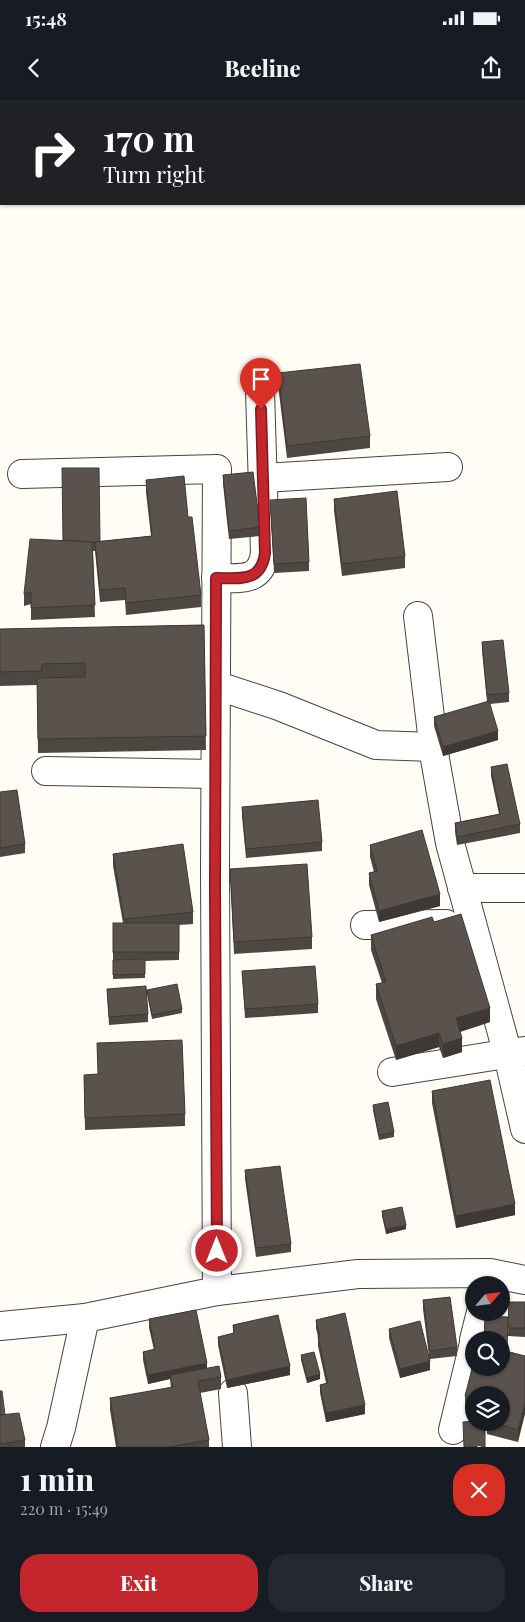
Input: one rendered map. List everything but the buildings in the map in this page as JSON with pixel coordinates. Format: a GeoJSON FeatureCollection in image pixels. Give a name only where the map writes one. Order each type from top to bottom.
{"type":"FeatureCollection","features":[{"type":"Feature","properties":{"kind":"street"},"geometry":{"type":"LineString","coordinates":[[216,578],[248,578],[258,572],[264,564],[260,392]]}},
{"type":"Feature","properties":{"kind":"street"},"geometry":{"type":"LineString","coordinates":[[263,478],[448,467]]}},
{"type":"Feature","properties":{"kind":"street"},"geometry":{"type":"LineString","coordinates":[[22,474],[217,469],[216,578],[206,631],[215,685],[217,1291]]}},
{"type":"Feature","properties":{"kind":"street"},"geometry":{"type":"LineString","coordinates":[[418,616],[434,747],[450,843],[471,923],[516,1053],[525,1129]]}},
{"type":"Feature","properties":{"kind":"street"},"geometry":{"type":"LineString","coordinates":[[215,685],[279,706],[376,745],[434,747]]}},
{"type":"Feature","properties":{"kind":"street"},"geometry":{"type":"LineString","coordinates":[[46,771],[215,774]]}},
{"type":"Feature","properties":{"kind":"street"},"geometry":{"type":"LineString","coordinates":[[462,888],[525,888]]}},
{"type":"Feature","properties":{"kind":"street"},"geometry":{"type":"LineString","coordinates":[[365,925],[471,923]]}},
{"type":"Feature","properties":{"kind":"street"},"geometry":{"type":"LineString","coordinates":[[392,1072],[516,1053]]}},
{"type":"Feature","properties":{"kind":"street"},"geometry":{"type":"LineString","coordinates":[[0,1326],[85,1318],[217,1291],[358,1274],[465,1278]]}},
{"type":"Feature","properties":{"kind":"street"},"geometry":{"type":"LineString","coordinates":[[510,1280],[525,1280]]}},
{"type":"Feature","properties":{"kind":"street"},"geometry":{"type":"LineString","coordinates":[[54,1447],[61,1428],[85,1318]]}},
{"type":"Feature","properties":{"kind":"street"},"geometry":{"type":"LineString","coordinates":[[453,1430],[466,1376]]}},
{"type":"Feature","properties":{"kind":"street"},"geometry":{"type":"LineString","coordinates":[[233,1393],[237,1447]]}},
{"type":"Feature","properties":{"kind":"route"},"geometry":{"type":"LineString","coordinates":[[217,1251],[215,1075],[216,578],[248,578],[258,572],[264,564],[261,409]]}}]}
